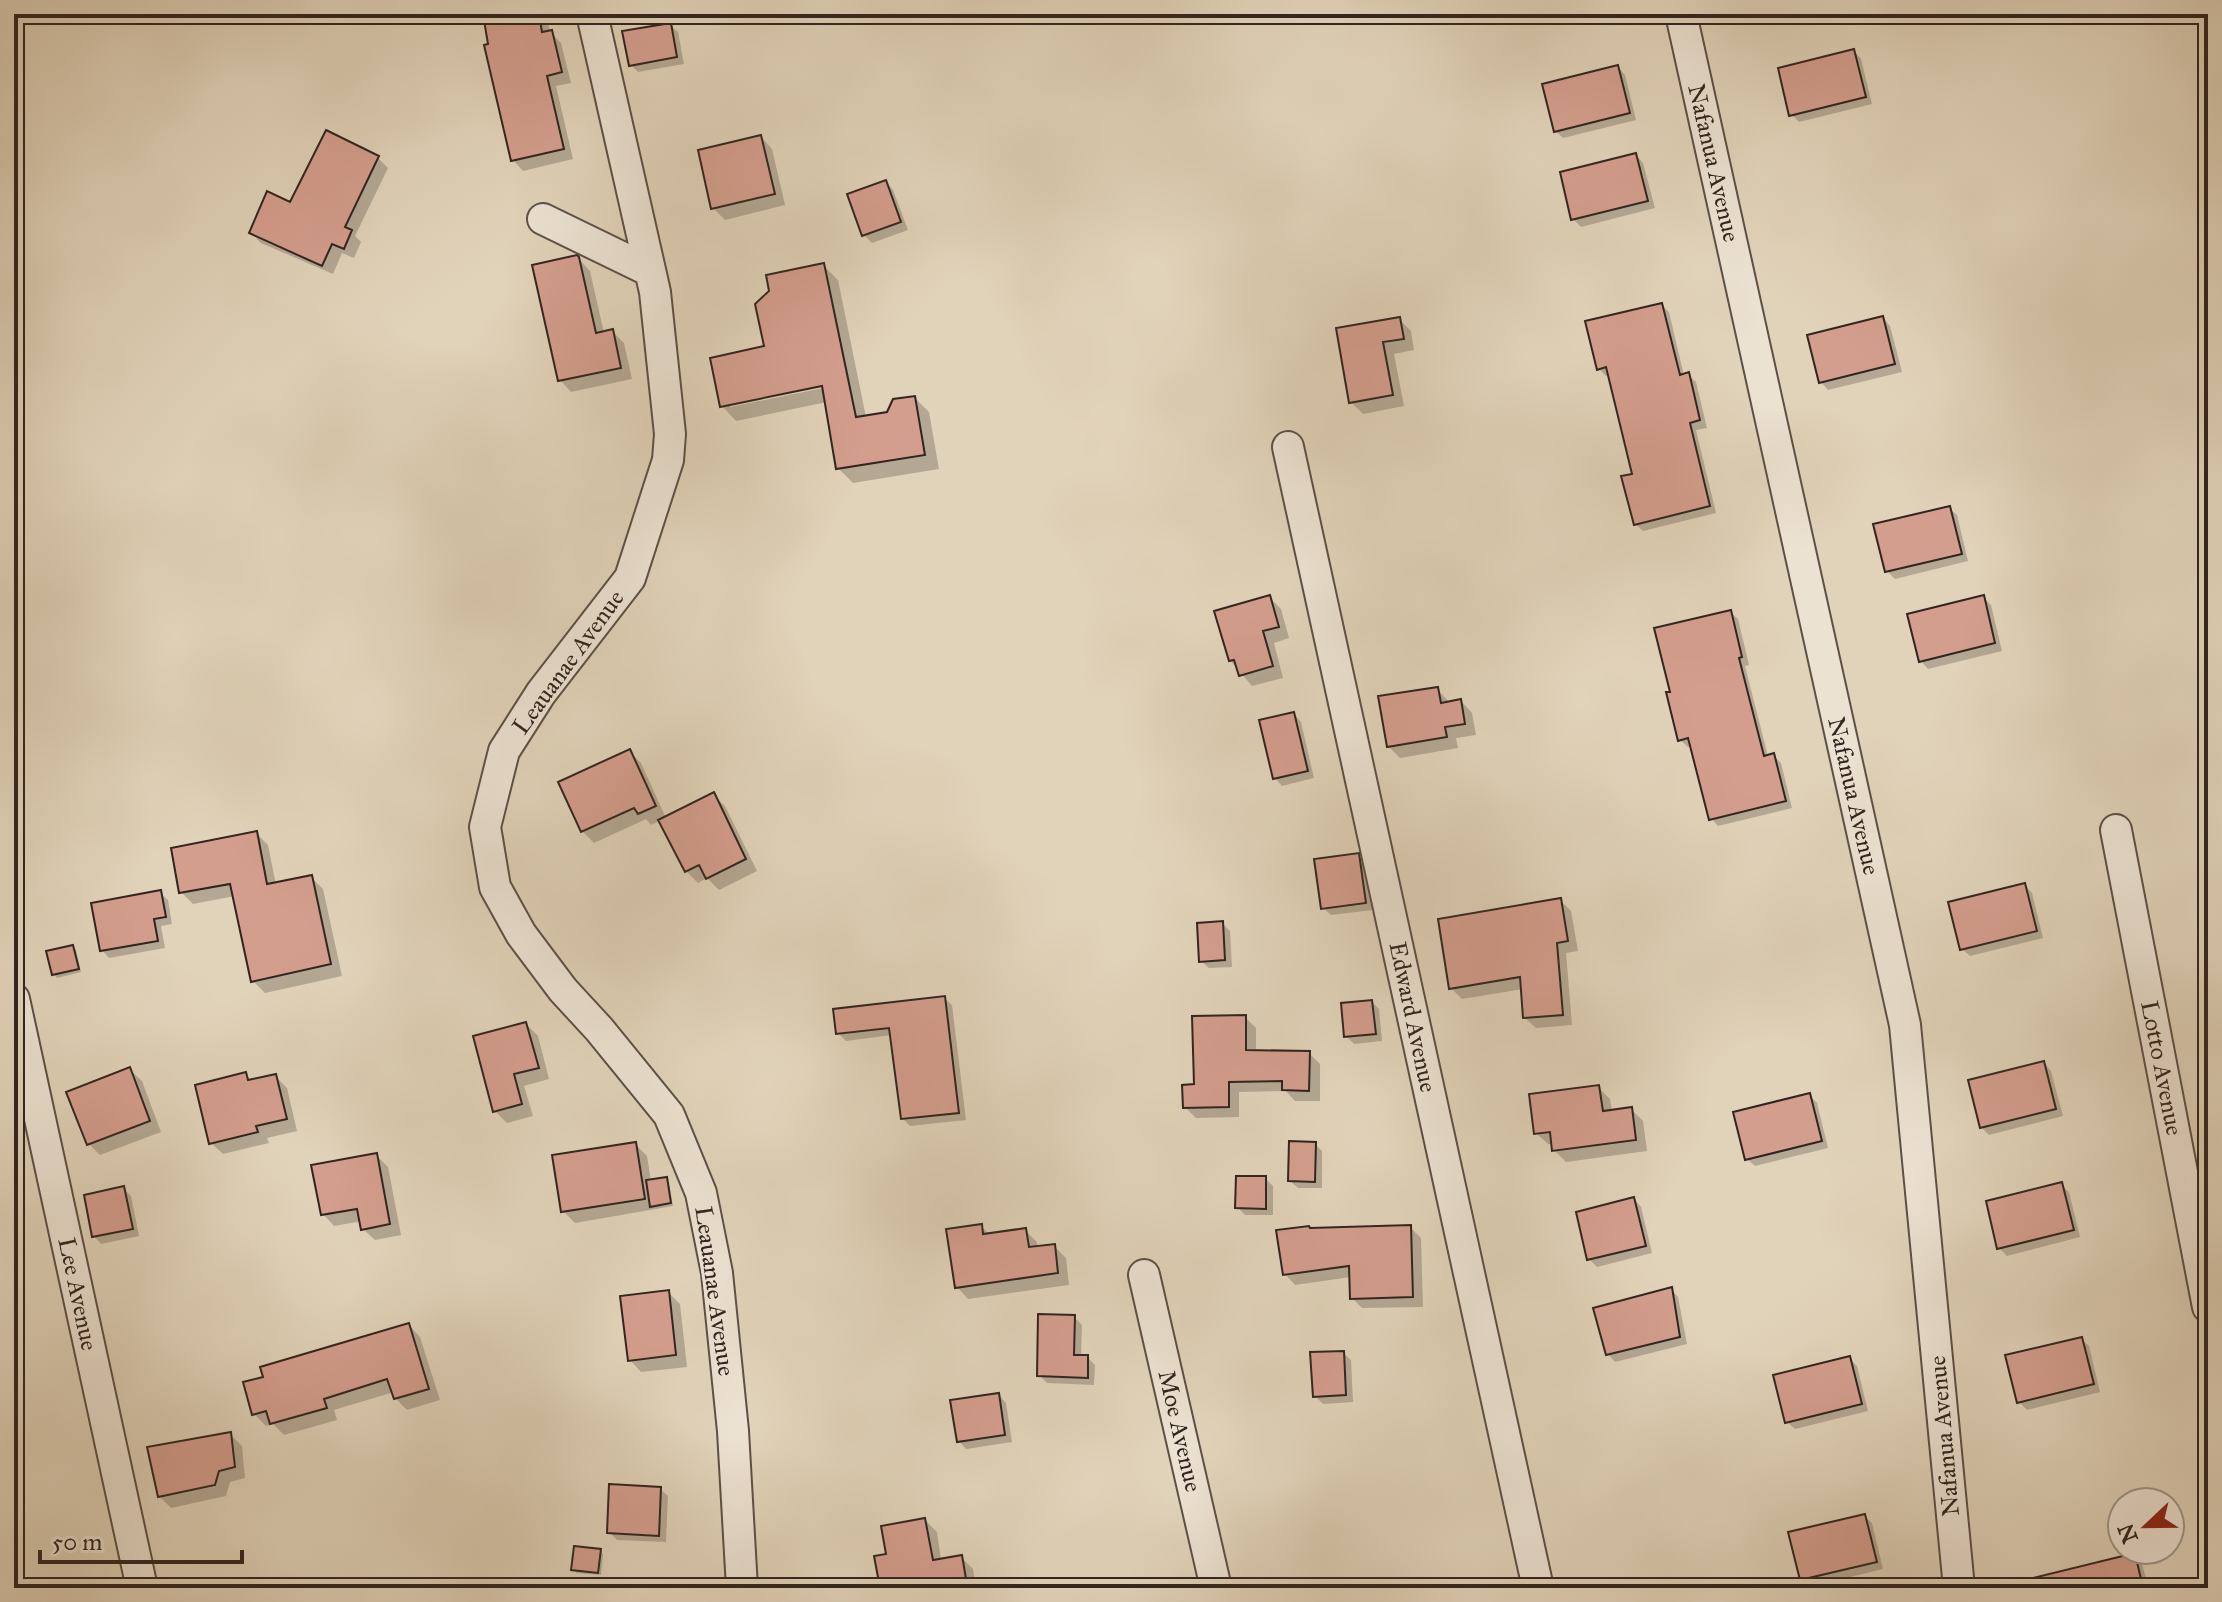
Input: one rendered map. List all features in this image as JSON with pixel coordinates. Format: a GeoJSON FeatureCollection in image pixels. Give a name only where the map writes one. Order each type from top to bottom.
{"type":"FeatureCollection","features":[{"type":"Feature","properties":{"kind":"street","name":"Leauanae Avenue"},"geometry":{"type":"LineString","coordinates":[[592,14],[655,292],[670,434],[668,460],[630,578],[541,693],[504,751],[485,827],[495,887],[521,934],[563,990],[669,1115],[701,1193],[717,1273],[733,1431],[742,1588]]}},
{"type":"Feature","properties":{"kind":"street","name":"Nafanua Avenue"},"geometry":{"type":"LineString","coordinates":[[1681,14],[1905,1025],[1959,1588]]}},
{"type":"Feature","properties":{"kind":"street"},"geometry":{"type":"LineString","coordinates":[[543,219],[650,271]]}},
{"type":"Feature","properties":{"kind":"street","name":"Edward Avenue"},"geometry":{"type":"LineString","coordinates":[[1288,447],[1538,1588]]}},
{"type":"Feature","properties":{"kind":"street","name":"Lotto Avenue"},"geometry":{"type":"LineString","coordinates":[[2116,830],[2208,1307]]}},
{"type":"Feature","properties":{"kind":"street","name":"Lee Avenue"},"geometry":{"type":"LineString","coordinates":[[14,999],[142,1588]]}},
{"type":"Feature","properties":{"kind":"street","name":"Moe Avenue"},"geometry":{"type":"LineString","coordinates":[[1144,1275],[1216,1588]]}},
{"type":"Feature","properties":{"kind":"building"},"geometry":{"type":"Polygon","coordinates":[[[483,14],[539,14],[542,32],[552,30],[562,72],[547,76],[564,149],[511,161],[484,45],[488,44],[483,14]]]}},
{"type":"Feature","properties":{"kind":"building"},"geometry":{"type":"Polygon","coordinates":[[[671,23],[677,57],[629,66],[622,31],[671,23]]]}},
{"type":"Feature","properties":{"kind":"building"},"geometry":{"type":"Polygon","coordinates":[[[1854,49],[1866,97],[1789,116],[1778,68],[1854,49]]]}},
{"type":"Feature","properties":{"kind":"building"},"geometry":{"type":"Polygon","coordinates":[[[1618,65],[1630,113],[1554,132],[1542,84],[1618,65]]]}},
{"type":"Feature","properties":{"kind":"building"},"geometry":{"type":"Polygon","coordinates":[[[326,130],[379,156],[345,227],[352,230],[344,249],[332,244],[322,266],[249,233],[267,191],[290,202],[326,130]]]}},
{"type":"Feature","properties":{"kind":"building"},"geometry":{"type":"Polygon","coordinates":[[[761,135],[775,194],[711,209],[698,150],[761,135]]]}},
{"type":"Feature","properties":{"kind":"building"},"geometry":{"type":"Polygon","coordinates":[[[1636,153],[1648,201],[1571,220],[1560,172],[1636,153]]]}},
{"type":"Feature","properties":{"kind":"building"},"geometry":{"type":"Polygon","coordinates":[[[886,180],[901,222],[862,236],[847,194],[886,180]]]}},
{"type":"Feature","properties":{"kind":"building"},"geometry":{"type":"Polygon","coordinates":[[[577,255],[596,333],[613,329],[621,368],[558,381],[532,265],[577,255]]]}},
{"type":"Feature","properties":{"kind":"building"},"geometry":{"type":"Polygon","coordinates":[[[824,263],[856,417],[887,412],[893,399],[915,396],[925,455],[836,469],[822,386],[720,407],[710,358],[764,346],[755,304],[769,291],[766,275],[824,263]]]}},
{"type":"Feature","properties":{"kind":"building"},"geometry":{"type":"Polygon","coordinates":[[[1662,303],[1680,375],[1689,372],[1700,420],[1690,423],[1710,506],[1634,525],[1621,476],[1632,474],[1606,367],[1597,370],[1585,321],[1662,303]]]}},
{"type":"Feature","properties":{"kind":"building"},"geometry":{"type":"Polygon","coordinates":[[[1883,316],[1895,364],[1819,383],[1807,335],[1883,316]]]}},
{"type":"Feature","properties":{"kind":"building"},"geometry":{"type":"Polygon","coordinates":[[[1400,317],[1404,339],[1383,342],[1393,395],[1349,403],[1336,328],[1400,317]]]}},
{"type":"Feature","properties":{"kind":"building"},"geometry":{"type":"Polygon","coordinates":[[[1950,506],[1962,554],[1885,572],[1873,524],[1950,506]]]}},
{"type":"Feature","properties":{"kind":"building"},"geometry":{"type":"Polygon","coordinates":[[[1270,595],[1279,627],[1263,631],[1273,666],[1239,676],[1234,660],[1229,661],[1214,611],[1270,595]]]}},
{"type":"Feature","properties":{"kind":"building"},"geometry":{"type":"Polygon","coordinates":[[[1984,595],[1995,643],[1919,662],[1907,614],[1984,595]]]}},
{"type":"Feature","properties":{"kind":"building"},"geometry":{"type":"Polygon","coordinates":[[[1731,610],[1742,657],[1739,658],[1764,756],[1774,753],[1786,801],[1709,820],[1688,738],[1678,741],[1654,628],[1731,610]]]}},
{"type":"Feature","properties":{"kind":"building"},"geometry":{"type":"Polygon","coordinates":[[[1438,687],[1441,703],[1461,699],[1465,724],[1445,727],[1447,737],[1387,747],[1378,696],[1438,687]]]}},
{"type":"Feature","properties":{"kind":"building"},"geometry":{"type":"Polygon","coordinates":[[[1294,712],[1308,771],[1273,779],[1259,720],[1294,712]]]}},
{"type":"Feature","properties":{"kind":"building"},"geometry":{"type":"Polygon","coordinates":[[[630,749],[656,806],[638,814],[634,808],[581,832],[558,782],[630,749]]]}},
{"type":"Feature","properties":{"kind":"building"},"geometry":{"type":"Polygon","coordinates":[[[714,792],[746,859],[706,879],[699,865],[685,872],[658,820],[714,792]]]}},
{"type":"Feature","properties":{"kind":"building"},"geometry":{"type":"Polygon","coordinates":[[[257,831],[267,884],[312,875],[331,964],[251,982],[230,884],[179,893],[171,848],[257,831]]]}},
{"type":"Feature","properties":{"kind":"building"},"geometry":{"type":"Polygon","coordinates":[[[1359,853],[1366,903],[1321,909],[1314,859],[1359,853]]]}},
{"type":"Feature","properties":{"kind":"building"},"geometry":{"type":"Polygon","coordinates":[[[2025,883],[2037,931],[1960,950],[1948,902],[2025,883]]]}},
{"type":"Feature","properties":{"kind":"building"},"geometry":{"type":"Polygon","coordinates":[[[161,890],[166,917],[154,919],[158,941],[100,951],[91,903],[161,890]]]}},
{"type":"Feature","properties":{"kind":"building"},"geometry":{"type":"Polygon","coordinates":[[[1561,898],[1568,941],[1557,943],[1563,1015],[1523,1018],[1520,977],[1449,989],[1438,919],[1561,898]]]}},
{"type":"Feature","properties":{"kind":"building"},"geometry":{"type":"Polygon","coordinates":[[[1223,921],[1225,960],[1199,962],[1197,923],[1223,921]]]}},
{"type":"Feature","properties":{"kind":"building"},"geometry":{"type":"Polygon","coordinates":[[[73,945],[79,969],[52,975],[46,951],[73,945]]]}},
{"type":"Feature","properties":{"kind":"building"},"geometry":{"type":"Polygon","coordinates":[[[945,996],[959,1113],[901,1119],[889,1028],[836,1034],[833,1009],[945,996]]]}},
{"type":"Feature","properties":{"kind":"building"},"geometry":{"type":"Polygon","coordinates":[[[1372,1000],[1376,1034],[1344,1037],[1341,1003],[1372,1000]]]}},
{"type":"Feature","properties":{"kind":"building"},"geometry":{"type":"Polygon","coordinates":[[[1246,1015],[1246,1050],[1310,1051],[1309,1091],[1282,1090],[1282,1081],[1229,1082],[1229,1107],[1183,1108],[1182,1085],[1194,1084],[1192,1016],[1246,1015]]]}},
{"type":"Feature","properties":{"kind":"building"},"geometry":{"type":"Polygon","coordinates":[[[526,1022],[539,1068],[514,1074],[522,1104],[493,1112],[473,1036],[526,1022]]]}},
{"type":"Feature","properties":{"kind":"building"},"geometry":{"type":"Polygon","coordinates":[[[2044,1061],[2056,1109],[1980,1128],[1968,1080],[2044,1061]]]}},
{"type":"Feature","properties":{"kind":"building"},"geometry":{"type":"Polygon","coordinates":[[[130,1067],[150,1121],[87,1145],[66,1092],[130,1067]]]}},
{"type":"Feature","properties":{"kind":"building"},"geometry":{"type":"Polygon","coordinates":[[[246,1072],[248,1080],[276,1074],[287,1119],[256,1126],[258,1132],[209,1144],[195,1085],[246,1072]]]}},
{"type":"Feature","properties":{"kind":"building"},"geometry":{"type":"Polygon","coordinates":[[[1599,1085],[1603,1111],[1632,1107],[1636,1140],[1552,1151],[1550,1132],[1534,1134],[1529,1094],[1599,1085]]]}},
{"type":"Feature","properties":{"kind":"building"},"geometry":{"type":"Polygon","coordinates":[[[1810,1093],[1822,1141],[1745,1160],[1733,1112],[1810,1093]]]}},
{"type":"Feature","properties":{"kind":"building"},"geometry":{"type":"Polygon","coordinates":[[[1289,1141],[1316,1142],[1315,1182],[1288,1181],[1289,1141]]]}},
{"type":"Feature","properties":{"kind":"building"},"geometry":{"type":"Polygon","coordinates":[[[636,1142],[645,1199],[561,1212],[552,1155],[636,1142]]]}},
{"type":"Feature","properties":{"kind":"building"},"geometry":{"type":"Polygon","coordinates":[[[377,1153],[390,1224],[361,1230],[357,1209],[321,1215],[311,1165],[377,1153]]]}},
{"type":"Feature","properties":{"kind":"building"},"geometry":{"type":"Polygon","coordinates":[[[1236,1176],[1266,1176],[1266,1209],[1235,1208],[1236,1176]]]}},
{"type":"Feature","properties":{"kind":"building"},"geometry":{"type":"Polygon","coordinates":[[[667,1177],[671,1203],[650,1207],[646,1180],[667,1177]]]}},
{"type":"Feature","properties":{"kind":"building"},"geometry":{"type":"Polygon","coordinates":[[[2062,1182],[2074,1230],[1997,1249],[1986,1201],[2062,1182]]]}},
{"type":"Feature","properties":{"kind":"building"},"geometry":{"type":"Polygon","coordinates":[[[124,1186],[133,1229],[92,1237],[84,1195],[124,1186]]]}},
{"type":"Feature","properties":{"kind":"building"},"geometry":{"type":"Polygon","coordinates":[[[1634,1197],[1646,1246],[1587,1260],[1576,1212],[1634,1197]]]}},
{"type":"Feature","properties":{"kind":"building"},"geometry":{"type":"Polygon","coordinates":[[[982,1224],[983,1234],[1026,1228],[1029,1247],[1055,1244],[1058,1273],[955,1288],[946,1229],[982,1224]]]}},
{"type":"Feature","properties":{"kind":"building"},"geometry":{"type":"Polygon","coordinates":[[[1411,1225],[1413,1297],[1350,1299],[1349,1266],[1283,1275],[1276,1230],[1309,1226],[1411,1225]]]}},
{"type":"Feature","properties":{"kind":"building"},"geometry":{"type":"Polygon","coordinates":[[[1672,1287],[1680,1337],[1606,1355],[1593,1308],[1672,1287]]]}},
{"type":"Feature","properties":{"kind":"building"},"geometry":{"type":"Polygon","coordinates":[[[669,1290],[676,1355],[628,1361],[620,1296],[669,1290]]]}},
{"type":"Feature","properties":{"kind":"building"},"geometry":{"type":"Polygon","coordinates":[[[1038,1314],[1075,1315],[1074,1355],[1088,1355],[1088,1378],[1037,1376],[1038,1314]]]}},
{"type":"Feature","properties":{"kind":"building"},"geometry":{"type":"Polygon","coordinates":[[[409,1323],[429,1389],[394,1399],[387,1379],[324,1399],[327,1408],[270,1424],[266,1411],[252,1415],[243,1382],[263,1377],[260,1367],[409,1323]]]}},
{"type":"Feature","properties":{"kind":"building"},"geometry":{"type":"Polygon","coordinates":[[[2082,1337],[2094,1384],[2017,1403],[2005,1355],[2082,1337]]]}},
{"type":"Feature","properties":{"kind":"building"},"geometry":{"type":"Polygon","coordinates":[[[1344,1351],[1346,1395],[1313,1397],[1310,1352],[1344,1351]]]}},
{"type":"Feature","properties":{"kind":"building"},"geometry":{"type":"Polygon","coordinates":[[[1850,1356],[1862,1404],[1785,1423],[1773,1375],[1850,1356]]]}},
{"type":"Feature","properties":{"kind":"building"},"geometry":{"type":"Polygon","coordinates":[[[999,1393],[1005,1435],[957,1442],[950,1400],[999,1393]]]}},
{"type":"Feature","properties":{"kind":"building"},"geometry":{"type":"Polygon","coordinates":[[[231,1432],[235,1467],[219,1471],[215,1485],[158,1497],[147,1447],[231,1432]]]}},
{"type":"Feature","properties":{"kind":"building"},"geometry":{"type":"Polygon","coordinates":[[[609,1484],[661,1487],[659,1536],[607,1533],[609,1484]]]}},
{"type":"Feature","properties":{"kind":"building"},"geometry":{"type":"Polygon","coordinates":[[[1865,1514],[1877,1562],[1800,1580],[1788,1532],[1865,1514]]]}},
{"type":"Feature","properties":{"kind":"building"},"geometry":{"type":"Polygon","coordinates":[[[925,1518],[933,1560],[962,1555],[967,1585],[880,1588],[874,1556],[886,1554],[881,1526],[925,1518]]]}},
{"type":"Feature","properties":{"kind":"building"},"geometry":{"type":"Polygon","coordinates":[[[574,1546],[601,1549],[598,1573],[571,1570],[574,1546]]]}},
{"type":"Feature","properties":{"kind":"building"},"geometry":{"type":"Polygon","coordinates":[[[2106,1560],[2106,1566],[2138,1566],[2143,1588],[2026,1588],[2025,1580],[2106,1560]]]}}]}
